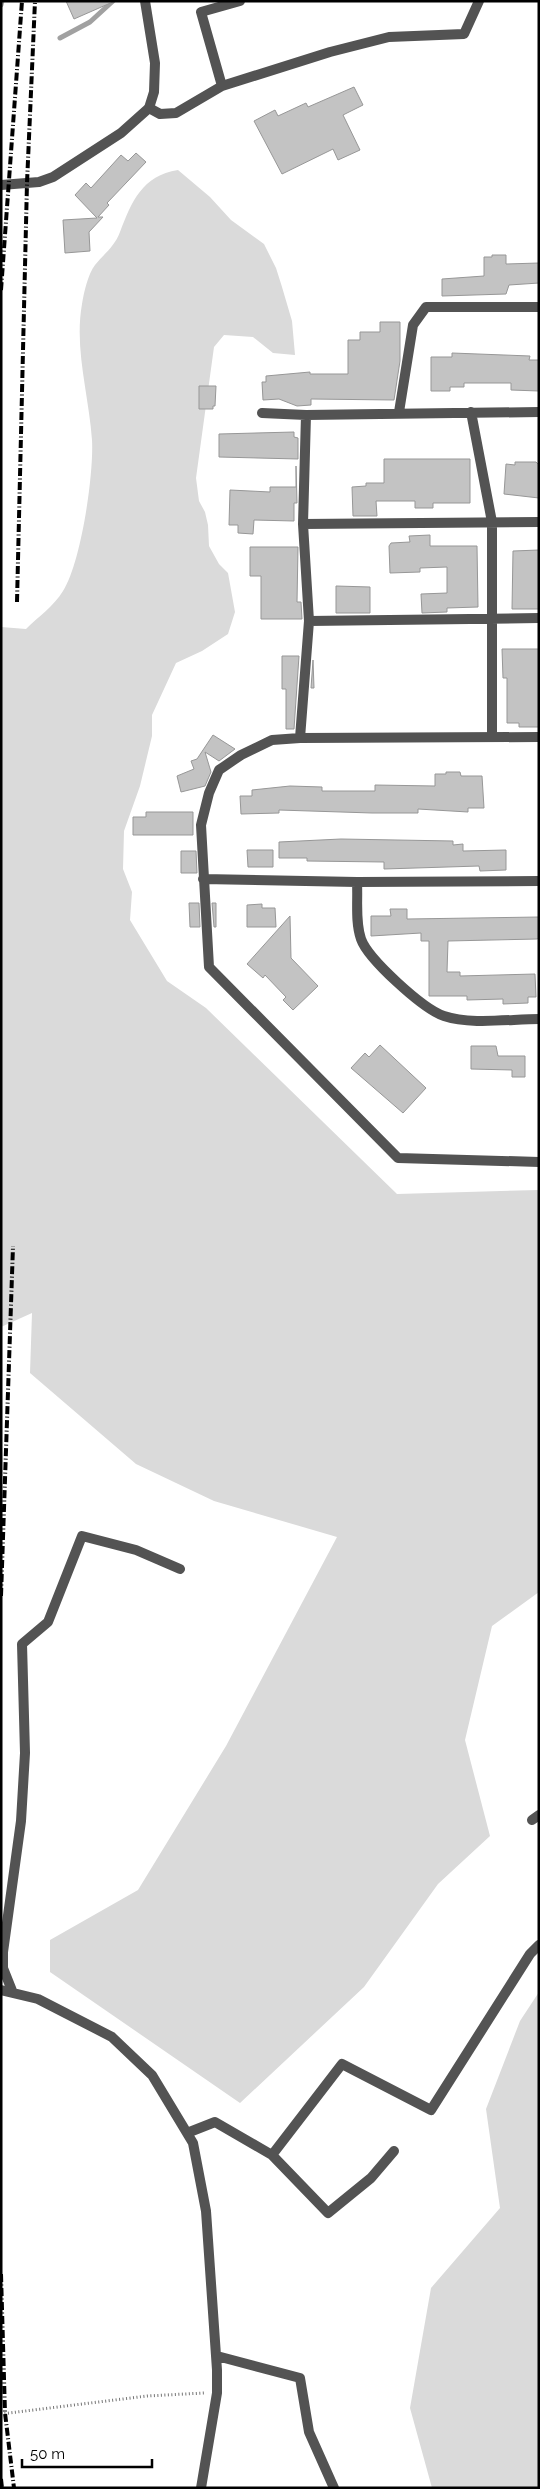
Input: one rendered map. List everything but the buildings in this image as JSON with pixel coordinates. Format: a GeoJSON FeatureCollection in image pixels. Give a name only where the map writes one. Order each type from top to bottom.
{"type":"FeatureCollection","features":[{"type":"Feature","properties":{"kind":"street"},"geometry":{"type":"LineString","coordinates":[[1,185],[39,182],[53,177],[121,133],[149,108],[154,92],[155,63],[145,1]]}},
{"type":"Feature","properties":{"kind":"street"},"geometry":{"type":"LineString","coordinates":[[222,86],[201,12],[240,1]]}},
{"type":"Feature","properties":{"kind":"street"},"geometry":{"type":"LineString","coordinates":[[149,108],[160,114],[176,113],[222,86],[330,52],[389,36],[464,34],[479,1]]}},
{"type":"Feature","properties":{"kind":"street"},"geometry":{"type":"LineString","coordinates":[[399,412],[413,325],[426,307],[539,307]]}},
{"type":"Feature","properties":{"kind":"street"},"geometry":{"type":"LineString","coordinates":[[262,413],[306,415],[399,412],[539,412]]}},
{"type":"Feature","properties":{"kind":"street"},"geometry":{"type":"LineString","coordinates":[[471,412],[492,522],[492,737]]}},
{"type":"Feature","properties":{"kind":"street"},"geometry":{"type":"LineString","coordinates":[[300,738],[309,621],[303,524],[306,415]]}},
{"type":"Feature","properties":{"kind":"street"},"geometry":{"type":"LineString","coordinates":[[303,524],[539,522]]}},
{"type":"Feature","properties":{"kind":"street"},"geometry":{"type":"LineString","coordinates":[[309,621],[539,618]]}},
{"type":"Feature","properties":{"kind":"street"},"geometry":{"type":"LineString","coordinates":[[539,736],[300,738],[272,740],[241,755],[220,770],[209,793],[201,825],[208,967],[398,1158],[539,1162]]}},
{"type":"Feature","properties":{"kind":"street"},"geometry":{"type":"LineString","coordinates":[[203,880],[357,882],[539,881]]}},
{"type":"Feature","properties":{"kind":"street"},"geometry":{"type":"LineString","coordinates":[[357,882],[358,929],[364,947],[395,980],[425,1005],[443,1016],[460,1020],[539,1019]]}},
{"type":"Feature","properties":{"kind":"street"},"geometry":{"type":"LineString","coordinates":[[13,1993],[3,1968],[3,1952],[22,1811],[25,1753],[22,1644],[48,1622],[82,1536],[136,1550],[180,1569]]}},
{"type":"Feature","properties":{"kind":"street"},"geometry":{"type":"LineString","coordinates":[[272,2155],[342,2064],[430,2110],[530,1954],[539,1945]]}},
{"type":"Feature","properties":{"kind":"street"},"geometry":{"type":"LineString","coordinates":[[1,1990],[38,1999],[112,2037],[152,2075],[192,2143],[206,2211],[217,2356],[216,2393],[201,2488]]}},
{"type":"Feature","properties":{"kind":"street"},"geometry":{"type":"LineString","coordinates":[[186,2133],[215,2122],[272,2155],[328,2213],[371,2178],[394,2151]]}},
{"type":"Feature","properties":{"kind":"street"},"geometry":{"type":"LineString","coordinates":[[217,2356],[300,2378],[309,2432],[334,2488]]}},
{"type":"Feature","properties":{"kind":"path"},"geometry":{"type":"LineString","coordinates":[[1,2414],[147,2396],[216,2393]]}},
{"type":"Feature","properties":{"kind":"shaded area"},"geometry":{"type":"Polygon","coordinates":[[[178,170],[210,197],[231,220],[264,244],[276,268],[292,321],[295,355],[273,353],[253,337],[224,335],[214,347],[196,478],[199,501],[205,512],[208,525],[209,546],[219,564],[228,573],[235,612],[228,634],[202,651],[176,663],[152,715],[152,736],[140,786],[124,831],[123,869],[132,892],[130,920],[167,981],[206,1008],[397,1194],[539,1190],[539,1592],[492,1626],[465,1740],[490,1836],[438,1884],[364,1987],[240,2103],[50,1972],[50,1940],[138,1890],[226,1746],[337,1537],[214,1501],[136,1464],[30,1373],[32,1313],[1,1327],[1,627],[26,629],[55,602],[69,578],[81,540],[91,474],[92,440],[80,338],[80,321],[85,289],[95,265],[115,242],[134,200],[140,192],[155,178],[178,170]]]}},
{"type":"Feature","properties":{"kind":"shaded area"},"geometry":{"type":"Polygon","coordinates":[[[539,1992],[539,2488],[432,2488],[410,2408],[431,2288],[500,2208],[486,2109],[520,2021],[539,1992]]]}},
{"type":"Feature","properties":{"kind":"waterway"},"geometry":{"type":"LineString","coordinates":[[1,5],[2,1]]}},
{"type":"Feature","properties":{"kind":"waterway"},"geometry":{"type":"LineString","coordinates":[[60,38],[90,22],[113,1]]}},
{"type":"Feature","properties":{"kind":"railway"},"geometry":{"type":"LineString","coordinates":[[1,290],[22,1]]}},
{"type":"Feature","properties":{"kind":"railway"},"geometry":{"type":"LineString","coordinates":[[17,602],[27,183],[35,1]]}},
{"type":"Feature","properties":{"kind":"railway"},"geometry":{"type":"LineString","coordinates":[[1,1596],[13,1246]]}},
{"type":"Feature","properties":{"kind":"railway"},"geometry":{"type":"LineString","coordinates":[[1,2274],[5,2413],[14,2488]]}},
{"type":"Feature","properties":{"kind":"railway"},"geometry":{"type":"LineString","coordinates":[[1,2479],[2,2488]]}}]}
